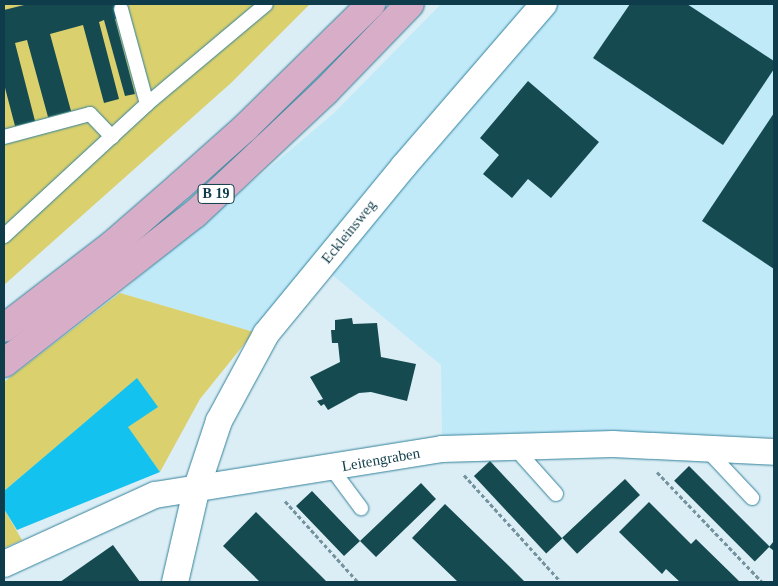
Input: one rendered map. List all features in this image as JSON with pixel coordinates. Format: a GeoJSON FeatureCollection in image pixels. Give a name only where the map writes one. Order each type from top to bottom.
{"type":"FeatureCollection","features":[{"type":"Feature","properties":{"kind":"main road","name":"B 19"},"geometry":{"type":"LineString","coordinates":[[4,328],[112,245],[188,179],[302,74],[371,4]]}},
{"type":"Feature","properties":{"kind":"main road","name":"B 19"},"geometry":{"type":"LineString","coordinates":[[4,363],[195,214],[325,92],[410,4]]}},
{"type":"Feature","properties":{"kind":"street","name":"Eckleinsweg"},"geometry":{"type":"LineString","coordinates":[[175,582],[197,487],[219,421],[266,334],[397,173],[544,4]]}},
{"type":"Feature","properties":{"kind":"street","name":"Leitengraben"},"geometry":{"type":"LineString","coordinates":[[4,564],[155,496],[197,487],[277,477],[459,449],[654,445],[774,452]]}},
{"type":"Feature","properties":{"kind":"lane"},"geometry":{"type":"LineString","coordinates":[[4,236],[148,104],[266,4]]}},
{"type":"Feature","properties":{"kind":"lane"},"geometry":{"type":"LineString","coordinates":[[121,9],[148,104]]}},
{"type":"Feature","properties":{"kind":"lane"},"geometry":{"type":"LineString","coordinates":[[4,137],[90,114],[112,137]]}},
{"type":"Feature","properties":{"kind":"lane"},"geometry":{"type":"LineString","coordinates":[[514,447],[556,494]]}},
{"type":"Feature","properties":{"kind":"lane"},"geometry":{"type":"LineString","coordinates":[[705,447],[752,498]]}},
{"type":"Feature","properties":{"kind":"lane"},"geometry":{"type":"LineString","coordinates":[[332,469],[361,508]]}},
{"type":"Feature","properties":{"kind":"path"},"geometry":{"type":"LineString","coordinates":[[654,445],[653,468],[762,582]]}},
{"type":"Feature","properties":{"kind":"path"},"geometry":{"type":"LineString","coordinates":[[459,449],[460,470],[561,582]]}},
{"type":"Feature","properties":{"kind":"path"},"geometry":{"type":"LineString","coordinates":[[277,477],[282,498],[358,582]]}},
{"type":"Feature","properties":{"kind":"shaded area"},"geometry":{"type":"Polygon","coordinates":[[[4,4],[310,4],[231,83],[4,285],[4,4]]]}},
{"type":"Feature","properties":{"kind":"shaded area"},"geometry":{"type":"Polygon","coordinates":[[[441,4],[774,4],[774,437],[612,431],[442,435],[441,365],[330,273],[254,332],[120,293],[333,114],[441,4]]]}},
{"type":"Feature","properties":{"kind":"shaded area"},"geometry":{"type":"Polygon","coordinates":[[[120,293],[254,332],[200,399],[160,472],[127,427],[137,379],[4,491],[4,382],[120,293]]]}},
{"type":"Feature","properties":{"kind":"shaded area"},"geometry":{"type":"Polygon","coordinates":[[[4,509],[22,540],[4,548],[4,509]]]}},
{"type":"Feature","properties":{"kind":"water"},"geometry":{"type":"Polygon","coordinates":[[[137,378],[158,407],[128,427],[160,472],[17,530],[4,509],[4,491],[137,378]]]}},
{"type":"Feature","properties":{"kind":"building"},"geometry":{"type":"Polygon","coordinates":[[[28,4],[115,4],[119,18],[115,19],[135,94],[125,96],[104,20],[99,22],[119,99],[104,103],[83,25],[50,34],[71,111],[48,117],[27,40],[15,43],[35,121],[15,126],[4,84],[4,10],[28,4]]]}},
{"type":"Feature","properties":{"kind":"building"},"geometry":{"type":"Polygon","coordinates":[[[630,4],[687,4],[774,61],[774,69],[723,145],[593,58],[630,4]]]}},
{"type":"Feature","properties":{"kind":"building"},"geometry":{"type":"Polygon","coordinates":[[[528,81],[599,142],[551,198],[528,179],[512,198],[483,174],[499,155],[480,138],[528,81]]]}},
{"type":"Feature","properties":{"kind":"building"},"geometry":{"type":"Polygon","coordinates":[[[774,113],[774,269],[702,221],[774,113]]]}},
{"type":"Feature","properties":{"kind":"building"},"geometry":{"type":"Polygon","coordinates":[[[352,318],[353,324],[377,323],[381,357],[416,364],[407,401],[371,392],[359,393],[328,410],[324,404],[321,406],[317,401],[323,399],[310,377],[340,362],[338,343],[332,343],[331,330],[335,330],[335,320],[352,318]]]}},
{"type":"Feature","properties":{"kind":"building"},"geometry":{"type":"Polygon","coordinates":[[[490,461],[562,539],[546,554],[474,476],[490,461]]]}},
{"type":"Feature","properties":{"kind":"building"},"geometry":{"type":"Polygon","coordinates":[[[689,466],[770,547],[755,561],[674,481],[689,466]]]}},
{"type":"Feature","properties":{"kind":"building"},"geometry":{"type":"Polygon","coordinates":[[[625,479],[640,495],[577,554],[562,538],[625,479]]]}},
{"type":"Feature","properties":{"kind":"building"},"geometry":{"type":"Polygon","coordinates":[[[421,483],[436,499],[376,557],[360,541],[421,483]]]}},
{"type":"Feature","properties":{"kind":"building"},"geometry":{"type":"Polygon","coordinates":[[[312,491],[360,541],[344,556],[296,506],[312,491]]]}},
{"type":"Feature","properties":{"kind":"building"},"geometry":{"type":"Polygon","coordinates":[[[649,502],[691,544],[696,539],[740,582],[680,582],[666,569],[662,574],[619,532],[649,502]]]}},
{"type":"Feature","properties":{"kind":"building"},"geometry":{"type":"Polygon","coordinates":[[[445,504],[525,582],[458,582],[412,538],[445,504]]]}},
{"type":"Feature","properties":{"kind":"building"},"geometry":{"type":"Polygon","coordinates":[[[256,512],[327,582],[260,582],[223,546],[256,512]]]}},
{"type":"Feature","properties":{"kind":"building"},"geometry":{"type":"Polygon","coordinates":[[[774,541],[774,551],[769,547],[774,541]]]}},
{"type":"Feature","properties":{"kind":"building"},"geometry":{"type":"Polygon","coordinates":[[[113,545],[140,582],[60,582],[113,545]]]}}]}
